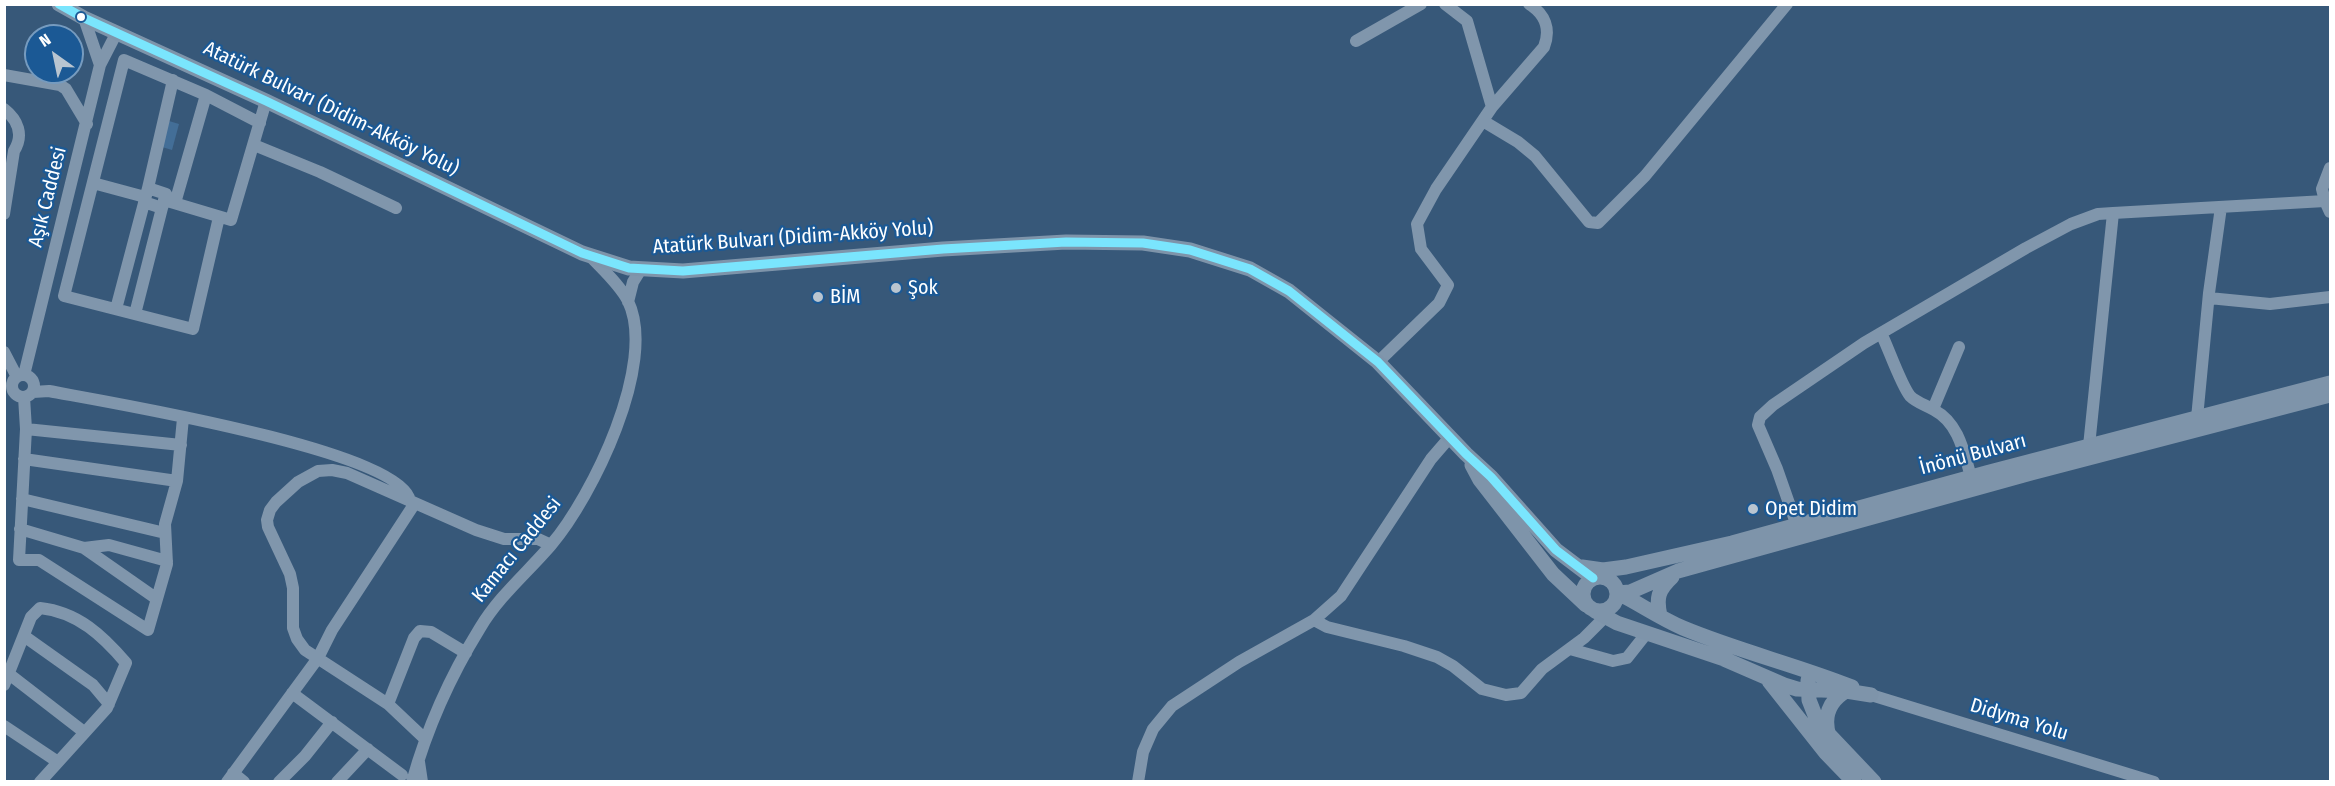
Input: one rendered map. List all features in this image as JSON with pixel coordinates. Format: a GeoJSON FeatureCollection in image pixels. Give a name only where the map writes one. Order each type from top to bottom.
{"type":"FeatureCollection","features":[{"type":"Feature","properties":{"kind":"main road","name":"Atatürk Bulvarı (Didim-Akköy Yolu)"},"geometry":{"type":"LineString","coordinates":[[59,4],[84,18],[266,101],[590,256],[615,265],[683,271],[943,249],[1066,242],[1143,243],[1190,250],[1250,268],[1289,291],[1378,362],[1466,454]]}},
{"type":"Feature","properties":{"kind":"main road","name":"İnönü Bulvarı"},"geometry":{"type":"LineString","coordinates":[[1626,567],[1797,526],[1971,477],[2331,383]]}},
{"type":"Feature","properties":{"kind":"main road","name":"İnönü Bulvarı"},"geometry":{"type":"LineString","coordinates":[[1618,593],[1630,592],[1678,571],[2031,473],[2331,395]]}},
{"type":"Feature","properties":{"kind":"main road"},"geometry":{"type":"LineString","coordinates":[[1466,454],[1491,477],[1550,543],[1573,564],[1615,584],[1618,593],[1615,604],[1606,611],[1596,611]]}},
{"type":"Feature","properties":{"kind":"main road"},"geometry":{"type":"LineString","coordinates":[[1466,454],[1480,480],[1553,574],[1596,611],[1646,634],[1724,659],[1784,685],[1871,695]]}},
{"type":"Feature","properties":{"kind":"main road"},"geometry":{"type":"LineString","coordinates":[[1573,564],[1590,570],[1626,567]]}},
{"type":"Feature","properties":{"kind":"main road"},"geometry":{"type":"LineString","coordinates":[[1596,611],[1583,590],[1600,578],[1626,567]]}},
{"type":"Feature","properties":{"kind":"main road"},"geometry":{"type":"LineString","coordinates":[[1660,616],[1657,603],[1658,594],[1662,586],[1678,571]]}},
{"type":"Feature","properties":{"kind":"main road"},"geometry":{"type":"LineString","coordinates":[[1618,593],[1682,627],[1871,695]]}},
{"type":"Feature","properties":{"kind":"main road"},"geometry":{"type":"LineString","coordinates":[[1776,660],[1768,669],[1767,679],[1785,698],[1826,753],[1854,782]]}},
{"type":"Feature","properties":{"kind":"main road"},"geometry":{"type":"LineString","coordinates":[[1804,669],[1808,677],[1812,712],[1829,736],[1874,782]]}},
{"type":"Feature","properties":{"kind":"main road"},"geometry":{"type":"LineString","coordinates":[[1829,736],[1826,726],[1832,702],[1846,691]]}},
{"type":"Feature","properties":{"kind":"street"},"geometry":{"type":"LineString","coordinates":[[1356,41],[1421,4]]}},
{"type":"Feature","properties":{"kind":"street"},"geometry":{"type":"LineString","coordinates":[[1445,4],[1467,21],[1492,107]]}},
{"type":"Feature","properties":{"kind":"street"},"geometry":{"type":"LineString","coordinates":[[1378,362],[1439,303],[1448,285],[1421,249],[1417,224],[1436,189],[1492,107],[1544,47],[1547,30],[1544,19],[1539,11],[1529,4]]}},
{"type":"Feature","properties":{"kind":"street"},"geometry":{"type":"LineString","coordinates":[[1483,121],[1527,149],[1589,222],[1598,223],[1645,176],[1787,4]]}},
{"type":"Feature","properties":{"kind":"street"},"geometry":{"type":"LineString","coordinates":[[84,18],[100,65]]}},
{"type":"Feature","properties":{"kind":"street","name":"Aşık Caddesi"},"geometry":{"type":"LineString","coordinates":[[117,32],[100,65],[87,124],[20,376],[12,383],[19,395],[26,429],[20,560],[39,560],[148,630],[157,599]]}},
{"type":"Feature","properties":{"kind":"street"},"geometry":{"type":"LineString","coordinates":[[219,217],[193,329],[64,296],[124,60],[206,95],[260,123]]}},
{"type":"Feature","properties":{"kind":"street"},"geometry":{"type":"LineString","coordinates":[[4,75],[60,85],[66,89],[87,124]]}},
{"type":"Feature","properties":{"kind":"street"},"geometry":{"type":"LineString","coordinates":[[116,309],[173,80]]}},
{"type":"Feature","properties":{"kind":"street"},"geometry":{"type":"LineString","coordinates":[[135,314],[167,203],[206,95]]}},
{"type":"Feature","properties":{"kind":"street"},"geometry":{"type":"LineString","coordinates":[[93,183],[146,195],[231,220],[266,101]]}},
{"type":"Feature","properties":{"kind":"street"},"geometry":{"type":"LineString","coordinates":[[4,109],[17,123],[19,139],[14,151],[4,214]]}},
{"type":"Feature","properties":{"kind":"street"},"geometry":{"type":"LineString","coordinates":[[254,145],[320,171],[396,208]]}},
{"type":"Feature","properties":{"kind":"street"},"geometry":{"type":"LineString","coordinates":[[1797,526],[1777,469],[1758,425],[1760,417],[1773,405],[1881,333],[2071,224],[2098,214],[2221,207],[2329,205],[2322,189],[2331,168]]}},
{"type":"Feature","properties":{"kind":"street"},"geometry":{"type":"LineString","coordinates":[[2197,418],[2221,207]]}},
{"type":"Feature","properties":{"kind":"street"},"geometry":{"type":"LineString","coordinates":[[2089,446],[2113,213]]}},
{"type":"Feature","properties":{"kind":"street","name":"Kamacı Caddesi"},"geometry":{"type":"LineString","coordinates":[[405,780],[419,758],[425,739],[480,627],[501,597],[551,545],[574,513],[594,479],[627,395],[635,358],[634,331],[628,302],[590,256]]}},
{"type":"Feature","properties":{"kind":"street"},"geometry":{"type":"LineString","coordinates":[[628,302],[633,282],[641,269]]}},
{"type":"Feature","properties":{"kind":"street"},"geometry":{"type":"LineString","coordinates":[[2209,298],[2270,304],[2331,297]]}},
{"type":"Feature","properties":{"kind":"street"},"geometry":{"type":"LineString","coordinates":[[1881,333],[1910,395],[1919,403],[1933,409],[1950,424],[1961,441],[1971,477]]}},
{"type":"Feature","properties":{"kind":"street"},"geometry":{"type":"LineString","coordinates":[[1933,409],[1959,347]]}},
{"type":"Feature","properties":{"kind":"street"},"geometry":{"type":"LineString","coordinates":[[4,352],[20,376]]}},
{"type":"Feature","properties":{"kind":"street","name":"Aşık Caddesi"},"geometry":{"type":"LineString","coordinates":[[19,395],[33,381],[20,376]]}},
{"type":"Feature","properties":{"kind":"street"},"geometry":{"type":"LineString","coordinates":[[19,395],[48,391],[183,418],[222,423],[316,448],[349,460],[391,481],[405,491],[412,502]]}},
{"type":"Feature","properties":{"kind":"street"},"geometry":{"type":"LineString","coordinates":[[20,529],[84,548],[157,599],[167,561],[165,528],[177,481],[183,418]]}},
{"type":"Feature","properties":{"kind":"street"},"geometry":{"type":"LineString","coordinates":[[26,429],[181,445]]}},
{"type":"Feature","properties":{"kind":"street"},"geometry":{"type":"LineString","coordinates":[[1138,782],[1143,752],[1153,729],[1172,706],[1239,662],[1314,620],[1341,596],[1431,459],[1450,437]]}},
{"type":"Feature","properties":{"kind":"street"},"geometry":{"type":"LineString","coordinates":[[24,459],[177,481]]}},
{"type":"Feature","properties":{"kind":"street"},"geometry":{"type":"LineString","coordinates":[[425,739],[388,704],[305,650],[295,633],[292,581],[268,527],[270,510],[298,482],[318,471],[325,470],[347,473],[449,516],[476,530],[504,539],[538,539],[551,545]]}},
{"type":"Feature","properties":{"kind":"street"},"geometry":{"type":"LineString","coordinates":[[22,496],[165,528]]}},
{"type":"Feature","properties":{"kind":"street"},"geometry":{"type":"LineString","coordinates":[[244,782],[230,777],[318,658],[332,630],[412,502]]}},
{"type":"Feature","properties":{"kind":"street"},"geometry":{"type":"LineString","coordinates":[[84,548],[110,545],[167,561]]}},
{"type":"Feature","properties":{"kind":"street"},"geometry":{"type":"LineString","coordinates":[[40,782],[109,704],[126,663],[103,636],[59,610],[40,608],[31,617],[7,679],[84,732]]}},
{"type":"Feature","properties":{"kind":"street"},"geometry":{"type":"LineString","coordinates":[[1314,620],[1327,627],[1404,646],[1437,657],[1453,666],[1482,689],[1506,695],[1521,693],[1542,669],[1584,638],[1596,611]]}},
{"type":"Feature","properties":{"kind":"street"},"geometry":{"type":"LineString","coordinates":[[388,704],[414,638],[420,631],[431,632],[466,653]]}},
{"type":"Feature","properties":{"kind":"street"},"geometry":{"type":"LineString","coordinates":[[1570,649],[1613,661],[1627,658],[1646,634]]}},
{"type":"Feature","properties":{"kind":"street"},"geometry":{"type":"LineString","coordinates":[[24,636],[93,686],[109,704]]}},
{"type":"Feature","properties":{"kind":"street"},"geometry":{"type":"LineString","coordinates":[[292,693],[368,749],[405,780]]}},
{"type":"Feature","properties":{"kind":"street","name":"Didyma Yolu"},"geometry":{"type":"LineString","coordinates":[[1871,695],[2154,782]]}},
{"type":"Feature","properties":{"kind":"street"},"geometry":{"type":"LineString","coordinates":[[279,782],[305,756],[332,722]]}},
{"type":"Feature","properties":{"kind":"street"},"geometry":{"type":"LineString","coordinates":[[4,726],[58,762]]}},
{"type":"Feature","properties":{"kind":"street"},"geometry":{"type":"LineString","coordinates":[[337,782],[368,749]]}},
{"type":"Feature","properties":{"kind":"street"},"geometry":{"type":"LineString","coordinates":[[419,758],[422,782]]}},
{"type":"Feature","properties":{"kind":"water"},"geometry":{"type":"Polygon","coordinates":[[[169,121],[179,124],[172,150],[162,147],[169,121]]]}},
{"type":"Feature","properties":{"kind":"transit line"},"geometry":{"type":"LineString","coordinates":[[59,4],[84,18],[266,101],[582,253],[629,268],[683,271],[943,249],[1066,242],[1143,243],[1190,250],[1250,269],[1289,291],[1378,362],[1491,477],[1556,550],[1593,578]]}},
{"type":"Feature","properties":{"kind":"place","name":"Şok"},"geometry":{"type":"Point","coordinates":[896,288]}},
{"type":"Feature","properties":{"kind":"place","name":"BİM"},"geometry":{"type":"Point","coordinates":[818,297]}},
{"type":"Feature","properties":{"kind":"place","name":"Opet Didim"},"geometry":{"type":"Point","coordinates":[1753,509]}}]}
